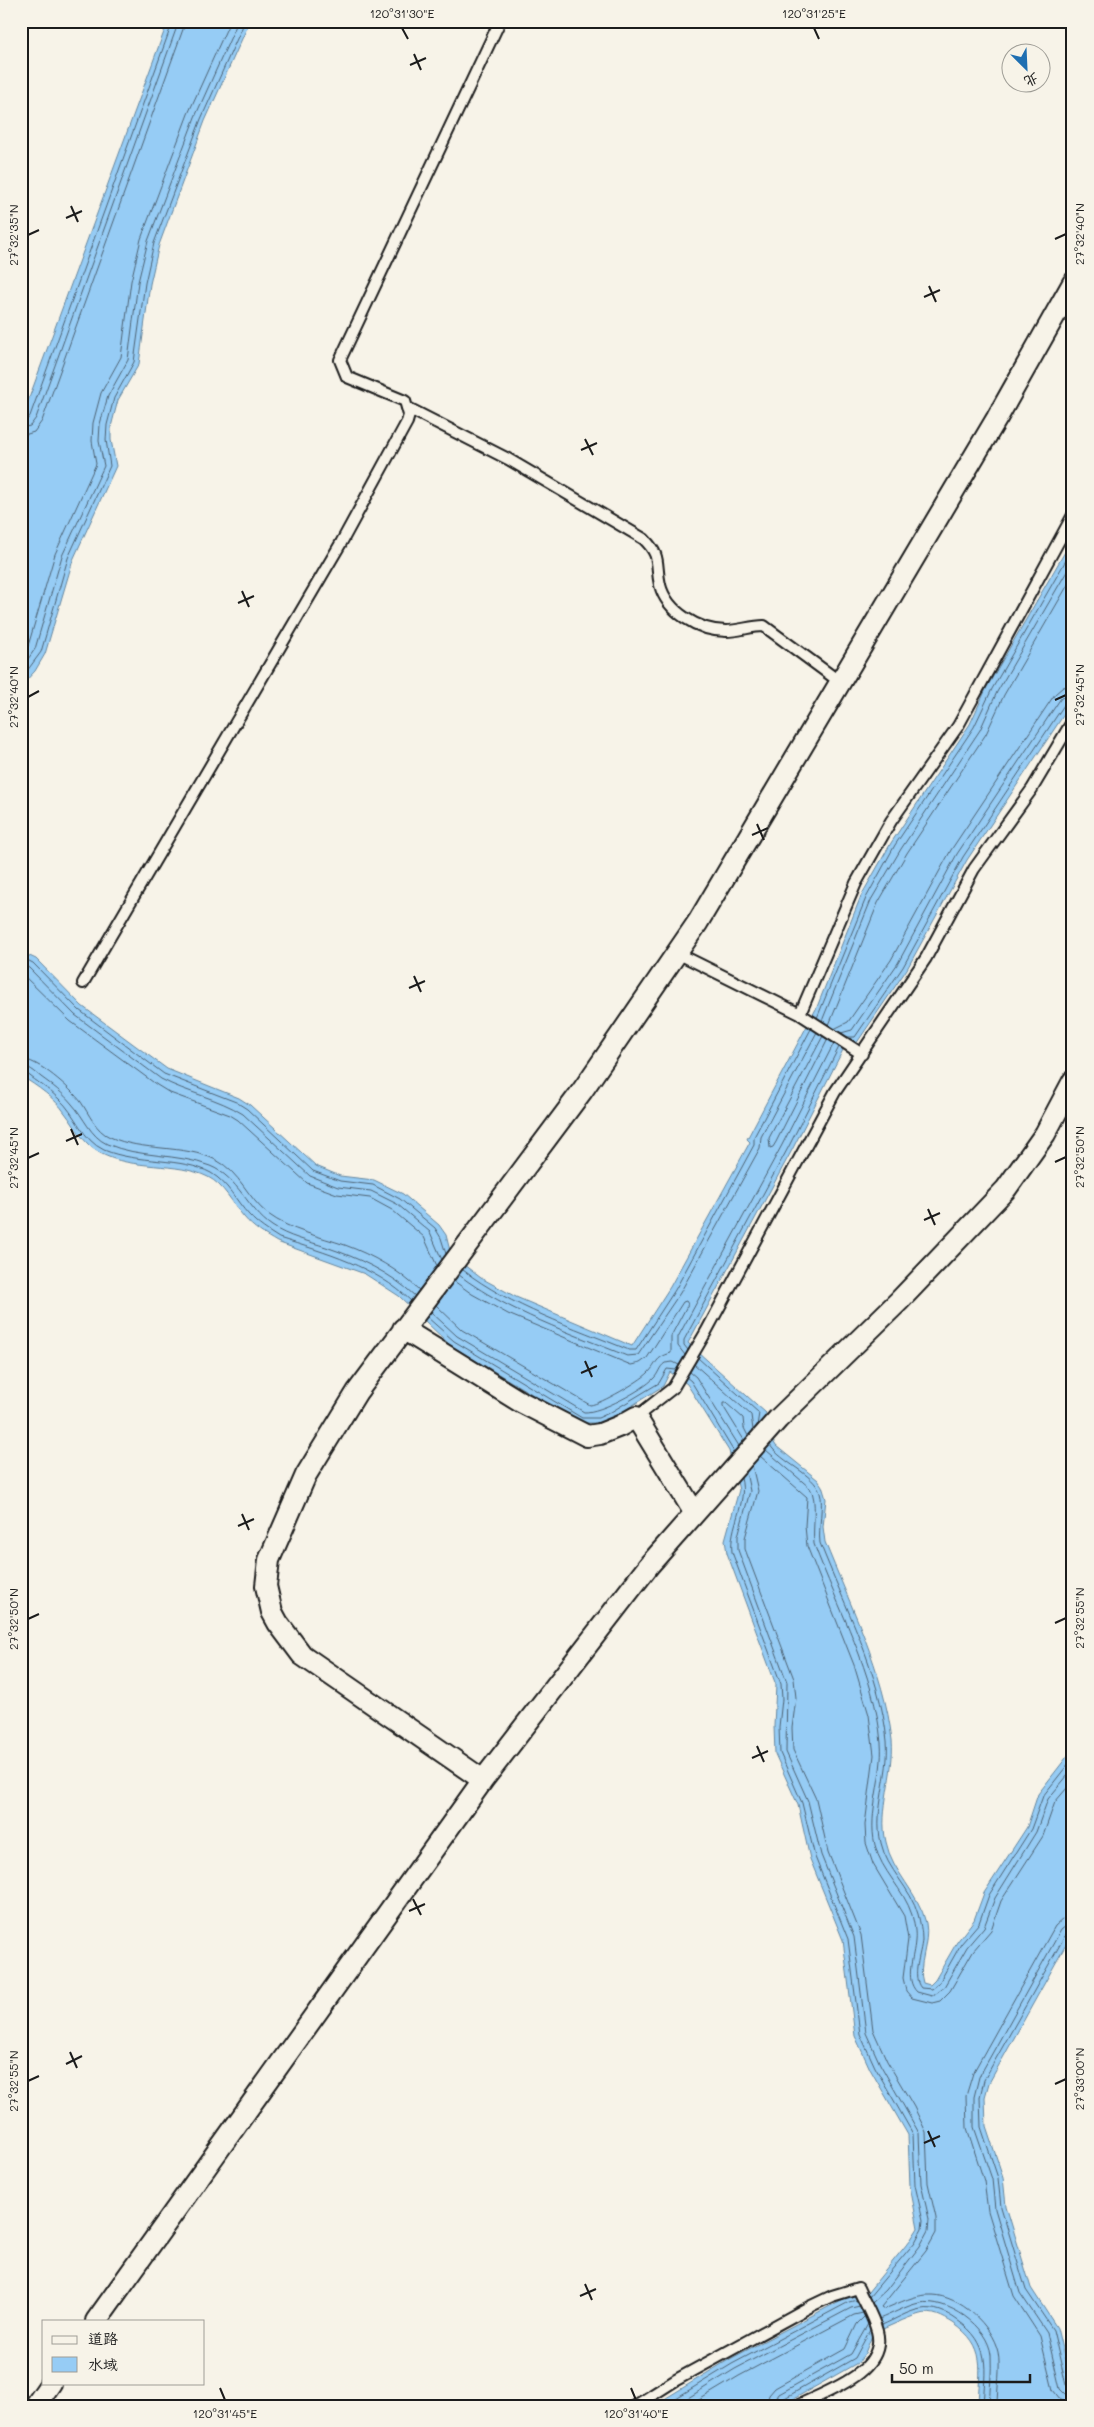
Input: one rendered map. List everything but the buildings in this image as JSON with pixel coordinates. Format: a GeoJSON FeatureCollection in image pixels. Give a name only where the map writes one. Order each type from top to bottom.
{"type":"FeatureCollection","features":[{"type":"Feature","properties":{"kind":"street"},"geometry":{"type":"LineString","coordinates":[[483,1780],[302,1654],[278,1623],[268,1599],[267,1573],[269,1560],[306,1475],[357,1392],[582,1091],[698,922],[997,418],[1073,283]]}},
{"type":"Feature","properties":{"kind":"street"},"geometry":{"type":"LineString","coordinates":[[97,2320],[483,1780],[650,1564],[778,1419],[899,1301],[1006,1189],[1045,1134],[1073,1081]]}},
{"type":"Feature","properties":{"kind":"street"},"geometry":{"type":"LineString","coordinates":[[407,1324],[519,1401],[587,1436],[600,1434],[636,1417],[694,1512]]}},
{"type":"Feature","properties":{"kind":"street"},"geometry":{"type":"LineString","coordinates":[[34,2406],[50,2384]]}},
{"type":"Feature","properties":{"kind":"lane"},"geometry":{"type":"LineString","coordinates":[[84,983],[341,543],[406,422],[408,408],[405,401],[347,377],[340,360],[500,21]]}},
{"type":"Feature","properties":{"kind":"lane"},"geometry":{"type":"LineString","coordinates":[[408,408],[508,459],[644,539],[654,550],[660,585],[666,599],[675,610],[693,623],[713,631],[764,626],[840,682]]}},
{"type":"Feature","properties":{"kind":"lane"},"geometry":{"type":"LineString","coordinates":[[800,1014],[856,883],[891,821],[958,726],[1073,515]]}},
{"type":"Feature","properties":{"kind":"lane"},"geometry":{"type":"LineString","coordinates":[[636,1417],[673,1388],[706,1332],[835,1092],[926,958],[974,869],[1032,789],[1073,720]]}},
{"type":"Feature","properties":{"kind":"lane"},"geometry":{"type":"LineString","coordinates":[[677,953],[800,1014],[862,1054]]}},
{"type":"Feature","properties":{"kind":"lane"},"geometry":{"type":"LineString","coordinates":[[635,2406],[676,2380],[811,2306],[832,2296],[858,2288],[877,2332],[877,2343],[873,2361],[850,2380],[797,2406]]}},
{"type":"Feature","properties":{"kind":"water"},"geometry":{"type":"Polygon","coordinates":[[[168,21],[250,21],[205,121],[159,245],[150,284],[139,364],[118,400],[111,427],[111,440],[116,466],[73,560],[45,654],[35,671],[21,686],[21,420],[168,21]]]}},
{"type":"Feature","properties":{"kind":"water"},"geometry":{"type":"Polygon","coordinates":[[[1073,538],[1073,701],[967,860],[907,969],[856,1044],[847,1042],[792,1150],[688,1343],[766,1413],[762,1423],[776,1446],[818,1480],[822,1486],[826,1499],[823,1527],[825,1542],[865,1639],[882,1689],[888,1714],[892,1753],[885,1804],[884,1830],[889,1853],[899,1873],[918,1902],[926,1923],[927,1931],[922,1969],[923,1983],[930,1985],[935,1980],[957,1942],[974,1920],[984,1893],[1027,1827],[1038,1794],[1073,1749],[1073,1932],[989,2083],[985,2097],[986,2126],[1003,2177],[1006,2206],[1031,2288],[1057,2328],[1073,2394],[1073,2406],[978,2406],[980,2369],[977,2350],[972,2341],[953,2323],[938,2315],[925,2313],[873,2333],[859,2362],[781,2406],[653,2406],[730,2359],[847,2297],[868,2292],[918,2228],[910,2186],[908,2135],[870,2069],[855,2036],[843,1940],[810,1859],[798,1805],[775,1754],[776,1685],[727,1553],[725,1540],[739,1490],[729,1451],[687,1384],[670,1372],[663,1386],[614,1417],[599,1423],[580,1423],[450,1345],[399,1296],[365,1274],[277,1242],[264,1234],[248,1221],[214,1180],[196,1172],[182,1169],[113,1159],[94,1149],[84,1140],[51,1097],[21,1076],[21,952],[36,959],[82,1006],[167,1069],[239,1098],[250,1105],[316,1166],[340,1176],[374,1180],[403,1194],[439,1225],[446,1235],[451,1255],[481,1278],[516,1297],[632,1346],[670,1287],[750,1142],[747,1139],[817,1007],[861,896],[891,843],[970,724],[987,687],[1073,538]]]}}]}
